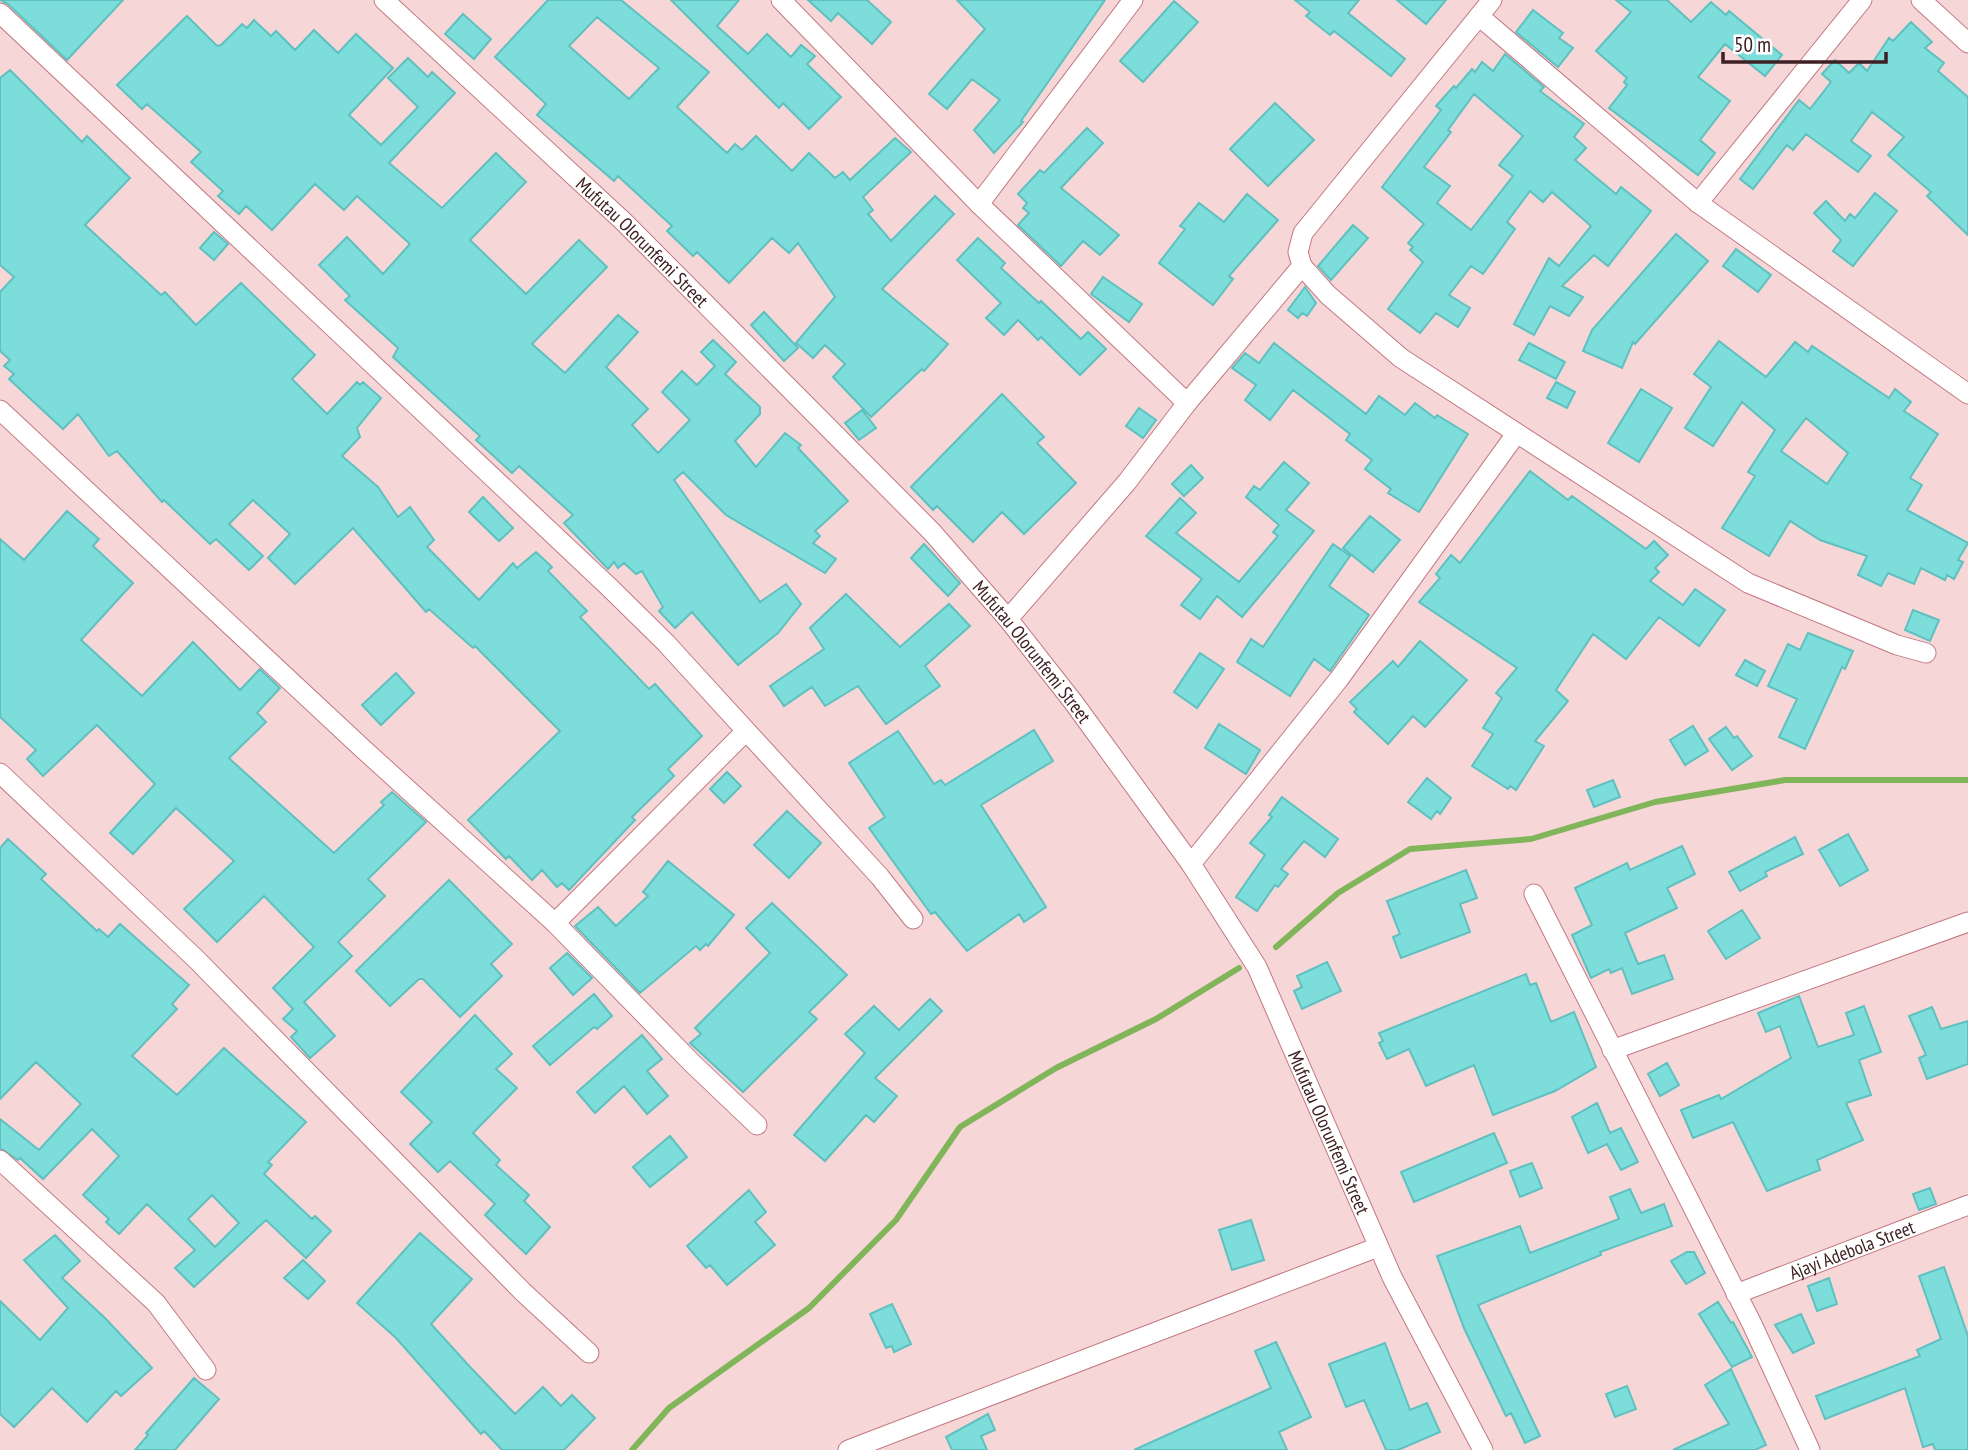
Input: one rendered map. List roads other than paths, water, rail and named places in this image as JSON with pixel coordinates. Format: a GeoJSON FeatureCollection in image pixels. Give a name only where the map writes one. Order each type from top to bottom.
{"type":"FeatureCollection","features":[{"type":"Feature","properties":{"kind":"street","name":"Mufutau Olorunfemi Street"},"geometry":{"type":"LineString","coordinates":[[384,0],[624,222],[932,532],[1008,619],[1074,703],[1191,864],[1257,967],[1378,1247],[1483,1450]]}},
{"type":"Feature","properties":{"kind":"street"},"geometry":{"type":"LineString","coordinates":[[781,0],[979,205],[1187,403]]}},
{"type":"Feature","properties":{"kind":"street"},"geometry":{"type":"LineString","coordinates":[[979,205],[1133,0]]}},
{"type":"Feature","properties":{"kind":"street"},"geometry":{"type":"LineString","coordinates":[[1492,0],[1303,233],[1298,252],[1302,266],[1328,295],[1401,358],[1748,583],[1897,645],[1926,653]]}},
{"type":"Feature","properties":{"kind":"street"},"geometry":{"type":"LineString","coordinates":[[1698,203],[1862,0]]}},
{"type":"Feature","properties":{"kind":"street"},"geometry":{"type":"LineString","coordinates":[[1921,0],[1968,43]]}},
{"type":"Feature","properties":{"kind":"street"},"geometry":{"type":"LineString","coordinates":[[0,13],[665,642],[880,877],[913,919]]}},
{"type":"Feature","properties":{"kind":"street"},"geometry":{"type":"LineString","coordinates":[[1479,16],[1698,203],[1968,394]]}},
{"type":"Feature","properties":{"kind":"street"},"geometry":{"type":"LineString","coordinates":[[1008,619],[1127,482],[1187,403],[1302,266]]}},
{"type":"Feature","properties":{"kind":"street"},"geometry":{"type":"LineString","coordinates":[[0,410],[362,748],[555,923],[693,1064],[757,1125]]}},
{"type":"Feature","properties":{"kind":"street"},"geometry":{"type":"LineString","coordinates":[[1191,864],[1339,679],[1516,434]]}},
{"type":"Feature","properties":{"kind":"street"},"geometry":{"type":"LineString","coordinates":[[555,923],[745,732]]}},
{"type":"Feature","properties":{"kind":"street"},"geometry":{"type":"LineString","coordinates":[[0,774],[198,960],[523,1292],[589,1353]]}},
{"type":"Feature","properties":{"kind":"street"},"geometry":{"type":"LineString","coordinates":[[1534,894],[1736,1294],[1810,1450]]}},
{"type":"Feature","properties":{"kind":"street"},"geometry":{"type":"LineString","coordinates":[[1612,1050],[1968,922]]}},
{"type":"Feature","properties":{"kind":"street"},"geometry":{"type":"LineString","coordinates":[[0,1160],[156,1303],[206,1370]]}},
{"type":"Feature","properties":{"kind":"street","name":"Ajayi Adebola Street"},"geometry":{"type":"LineString","coordinates":[[1736,1294],[1968,1205]]}},
{"type":"Feature","properties":{"kind":"street"},"geometry":{"type":"LineString","coordinates":[[848,1450],[1378,1247]]}},
{"type":"Feature","properties":{"kind":"waterway"},"geometry":{"type":"LineString","coordinates":[[1276,947],[1338,893],[1410,849],[1531,839],[1655,802],[1785,780],[1968,780]]}},
{"type":"Feature","properties":{"kind":"waterway"},"geometry":{"type":"LineString","coordinates":[[632,1450],[669,1408],[809,1308],[896,1220],[960,1127],[1056,1068],[1156,1019],[1239,968]]}}]}
